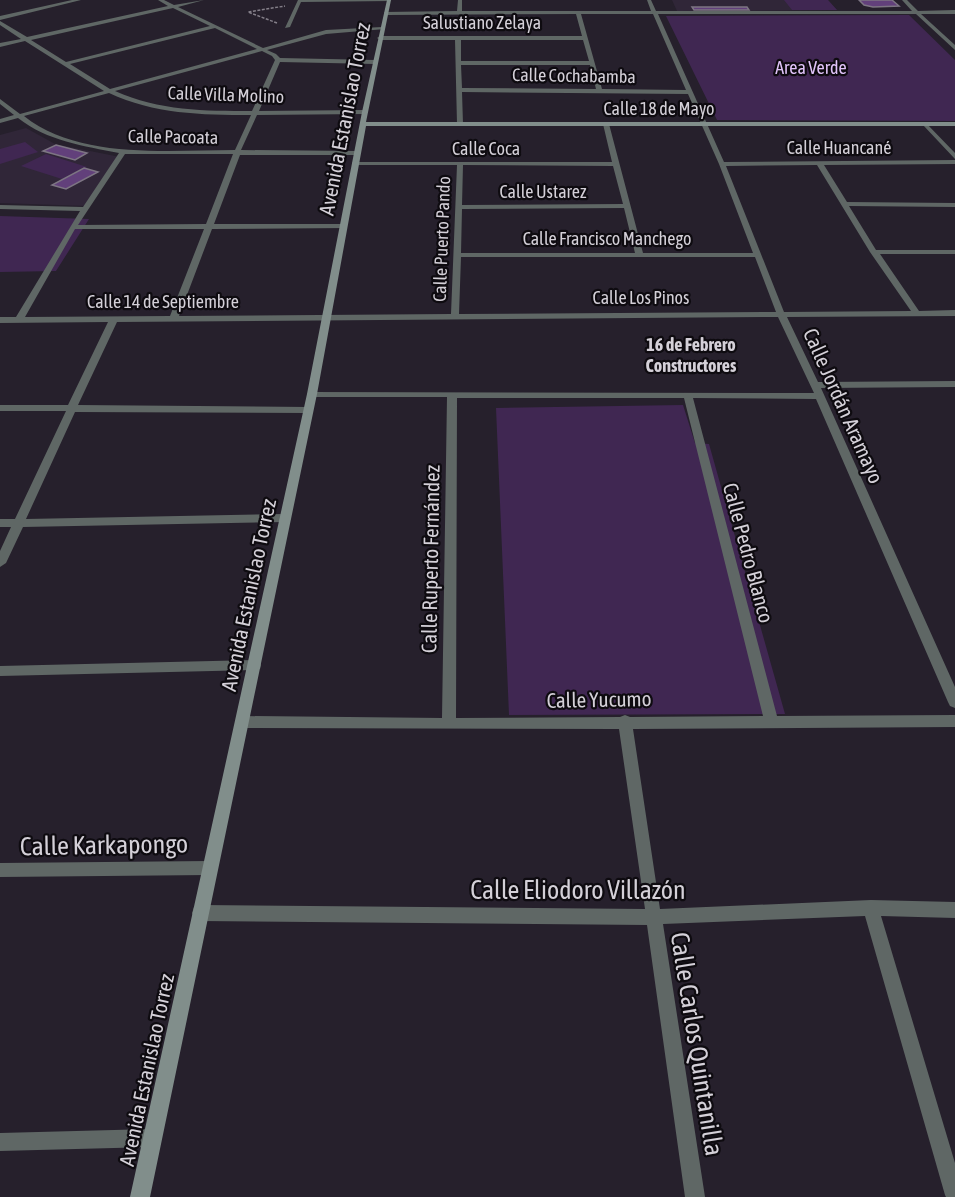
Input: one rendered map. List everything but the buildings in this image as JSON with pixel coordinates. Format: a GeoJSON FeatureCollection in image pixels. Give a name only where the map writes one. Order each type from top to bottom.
{"type":"FeatureCollection","features":[{"type":"Feature","properties":{"kind":"street"},"geometry":{"type":"LineString","coordinates":[[0,21],[80,0]]}},
{"type":"Feature","properties":{"kind":"street"},"geometry":{"type":"LineString","coordinates":[[160,0],[261,49],[278,60],[375,62]]}},
{"type":"Feature","properties":{"kind":"street"},"geometry":{"type":"LineString","coordinates":[[0,45],[202,0]]}},
{"type":"Feature","properties":{"kind":"street"},"geometry":{"type":"LineString","coordinates":[[459,13],[460,0]]}},
{"type":"Feature","properties":{"kind":"street","name":"Calle Jordán Aramayo"},"geometry":{"type":"LineString","coordinates":[[649,0],[722,164],[781,314],[820,396],[955,702]]}},
{"type":"Feature","properties":{"kind":"street"},"geometry":{"type":"LineString","coordinates":[[904,0],[955,48]]}},
{"type":"Feature","properties":{"kind":"street"},"geometry":{"type":"LineString","coordinates":[[287,27],[299,2],[388,5],[459,13],[955,12]]}},
{"type":"Feature","properties":{"kind":"street","name":"Avenida Estanislao Torrez"},"geometry":{"type":"LineString","coordinates":[[140,1197],[312,394],[364,118],[388,5]]}},
{"type":"Feature","properties":{"kind":"street"},"geometry":{"type":"LineString","coordinates":[[578,13],[600,92]]}},
{"type":"Feature","properties":{"kind":"street","name":"Calle Villa Molino"},"geometry":{"type":"LineString","coordinates":[[0,21],[109,91],[135,103],[180,112],[364,118]]}},
{"type":"Feature","properties":{"kind":"street"},"geometry":{"type":"LineString","coordinates":[[68,63],[214,27]]}},
{"type":"Feature","properties":{"kind":"street","name":"Salustiano Zelaya"},"geometry":{"type":"LineString","coordinates":[[0,121],[333,31],[458,38],[585,38]]}},
{"type":"Feature","properties":{"kind":"street"},"geometry":{"type":"LineString","coordinates":[[942,36],[955,35]]}},
{"type":"Feature","properties":{"kind":"street"},"geometry":{"type":"LineString","coordinates":[[458,38],[460,124]]}},
{"type":"Feature","properties":{"kind":"street"},"geometry":{"type":"LineString","coordinates":[[174,318],[237,153],[278,60]]}},
{"type":"Feature","properties":{"kind":"street"},"geometry":{"type":"LineString","coordinates":[[459,63],[592,63]]}},
{"type":"Feature","properties":{"kind":"street","name":"Calle Cochabamba"},"geometry":{"type":"LineString","coordinates":[[458,90],[689,92]]}},
{"type":"Feature","properties":{"kind":"street","name":"Calle Pacoata"},"geometry":{"type":"LineString","coordinates":[[0,101],[32,126],[72,142],[123,152],[237,153],[357,158]]}},
{"type":"Feature","properties":{"kind":"street","name":"Calle 18 de Mayo"},"geometry":{"type":"LineString","coordinates":[[364,118],[460,124],[955,124]]}},
{"type":"Feature","properties":{"kind":"street"},"geometry":{"type":"LineString","coordinates":[[606,124],[639,253]]}},
{"type":"Feature","properties":{"kind":"street"},"geometry":{"type":"LineString","coordinates":[[925,124],[955,157]]}},
{"type":"Feature","properties":{"kind":"street"},"geometry":{"type":"LineString","coordinates":[[19,320],[73,227],[123,152]]}},
{"type":"Feature","properties":{"kind":"street","name":"Calle Coca"},"geometry":{"type":"LineString","coordinates":[[357,158],[460,164],[618,164]]}},
{"type":"Feature","properties":{"kind":"street","name":"Calle Huancané"},"geometry":{"type":"LineString","coordinates":[[722,164],[955,162]]}},
{"type":"Feature","properties":{"kind":"street"},"geometry":{"type":"LineString","coordinates":[[819,163],[874,252],[916,312]]}},
{"type":"Feature","properties":{"kind":"street","name":"Calle Puerto Pando"},"geometry":{"type":"LineString","coordinates":[[455,316],[460,164]]}},
{"type":"Feature","properties":{"kind":"street"},"geometry":{"type":"LineString","coordinates":[[844,204],[955,205]]}},
{"type":"Feature","properties":{"kind":"street","name":"Calle Ustarez"},"geometry":{"type":"LineString","coordinates":[[458,207],[628,206]]}},
{"type":"Feature","properties":{"kind":"street"},"geometry":{"type":"LineString","coordinates":[[0,207],[85,209]]}},
{"type":"Feature","properties":{"kind":"street"},"geometry":{"type":"LineString","coordinates":[[73,227],[344,226]]}},
{"type":"Feature","properties":{"kind":"street"},"geometry":{"type":"LineString","coordinates":[[874,252],[955,252]]}},
{"type":"Feature","properties":{"kind":"street","name":"Calle Francisco Manchego"},"geometry":{"type":"LineString","coordinates":[[457,255],[639,253],[758,255]]}},
{"type":"Feature","properties":{"kind":"street","name":"Calle Los Pinos"},"geometry":{"type":"LineString","coordinates":[[326,317],[955,313]]}},
{"type":"Feature","properties":{"kind":"street","name":"Calle 14 de Septiembre"},"geometry":{"type":"LineString","coordinates":[[0,320],[326,317]]}},
{"type":"Feature","properties":{"kind":"street"},"geometry":{"type":"LineString","coordinates":[[0,563],[114,318]]}},
{"type":"Feature","properties":{"kind":"street"},"geometry":{"type":"LineString","coordinates":[[815,385],[955,384]]}},
{"type":"Feature","properties":{"kind":"street"},"geometry":{"type":"LineString","coordinates":[[312,394],[820,396]]}},
{"type":"Feature","properties":{"kind":"street","name":"Calle Ruperto Fernández"},"geometry":{"type":"LineString","coordinates":[[449,724],[452,395]]}},
{"type":"Feature","properties":{"kind":"street","name":"Calle Pedro Blanco"},"geometry":{"type":"LineString","coordinates":[[688,397],[771,720]]}},
{"type":"Feature","properties":{"kind":"street"},"geometry":{"type":"LineString","coordinates":[[0,408],[308,410]]}},
{"type":"Feature","properties":{"kind":"street"},"geometry":{"type":"LineString","coordinates":[[0,523],[285,518]]}},
{"type":"Feature","properties":{"kind":"street"},"geometry":{"type":"LineString","coordinates":[[0,671],[255,664]]}},
{"type":"Feature","properties":{"kind":"street","name":"Calle Yucumo"},"geometry":{"type":"LineString","coordinates":[[243,722],[449,724],[771,720],[955,721]]}},
{"type":"Feature","properties":{"kind":"street","name":"Calle Carlos Quintanilla"},"geometry":{"type":"LineString","coordinates":[[625,721],[652,917],[695,1197]]}},
{"type":"Feature","properties":{"kind":"street","name":"Calle Karkapongo"},"geometry":{"type":"LineString","coordinates":[[0,870],[209,868]]}},
{"type":"Feature","properties":{"kind":"street"},"geometry":{"type":"LineString","coordinates":[[871,908],[955,1195]]}},
{"type":"Feature","properties":{"kind":"street","name":"Calle Eliodoro Villazón"},"geometry":{"type":"LineString","coordinates":[[200,913],[652,917],[871,908],[955,910]]}},
{"type":"Feature","properties":{"kind":"street"},"geometry":{"type":"LineString","coordinates":[[0,1143],[152,1138]]}},
{"type":"Feature","properties":{"kind":"path"},"geometry":{"type":"LineString","coordinates":[[287,27],[248,12],[299,2]]}},
{"type":"Feature","properties":{"kind":"shaded area"},"geometry":{"type":"Polygon","coordinates":[[[672,0],[828,0],[837,10],[677,11],[672,0]]]}},
{"type":"Feature","properties":{"kind":"shaded area"},"geometry":{"type":"Polygon","coordinates":[[[26,128],[55,144],[120,157],[87,206],[0,203],[0,135],[26,128]]]}},
{"type":"Feature","properties":{"kind":"green space"},"geometry":{"type":"Polygon","coordinates":[[[784,0],[828,0],[837,10],[792,10],[784,0]]]}},
{"type":"Feature","properties":{"kind":"green space","name":"Area Verde"},"geometry":{"type":"Polygon","coordinates":[[[909,15],[955,60],[955,121],[717,120],[666,16],[909,15]]]}},
{"type":"Feature","properties":{"kind":"green space"},"geometry":{"type":"Polygon","coordinates":[[[25,142],[38,152],[0,164],[0,149],[25,142]]]}},
{"type":"Feature","properties":{"kind":"green space"},"geometry":{"type":"Polygon","coordinates":[[[46,154],[87,167],[62,179],[21,166],[46,154]]]}},
{"type":"Feature","properties":{"kind":"green space"},"geometry":{"type":"Polygon","coordinates":[[[0,216],[89,219],[56,271],[0,272],[0,216]]]}},
{"type":"Feature","properties":{"kind":"green space"},"geometry":{"type":"Polygon","coordinates":[[[683,405],[695,443],[709,444],[785,714],[509,715],[496,408],[683,405]]]}},
{"type":"Feature","properties":{"kind":"district","name":"16 de Febrero Constructores"},"geometry":{"type":"Point","coordinates":[691,355]}}]}
